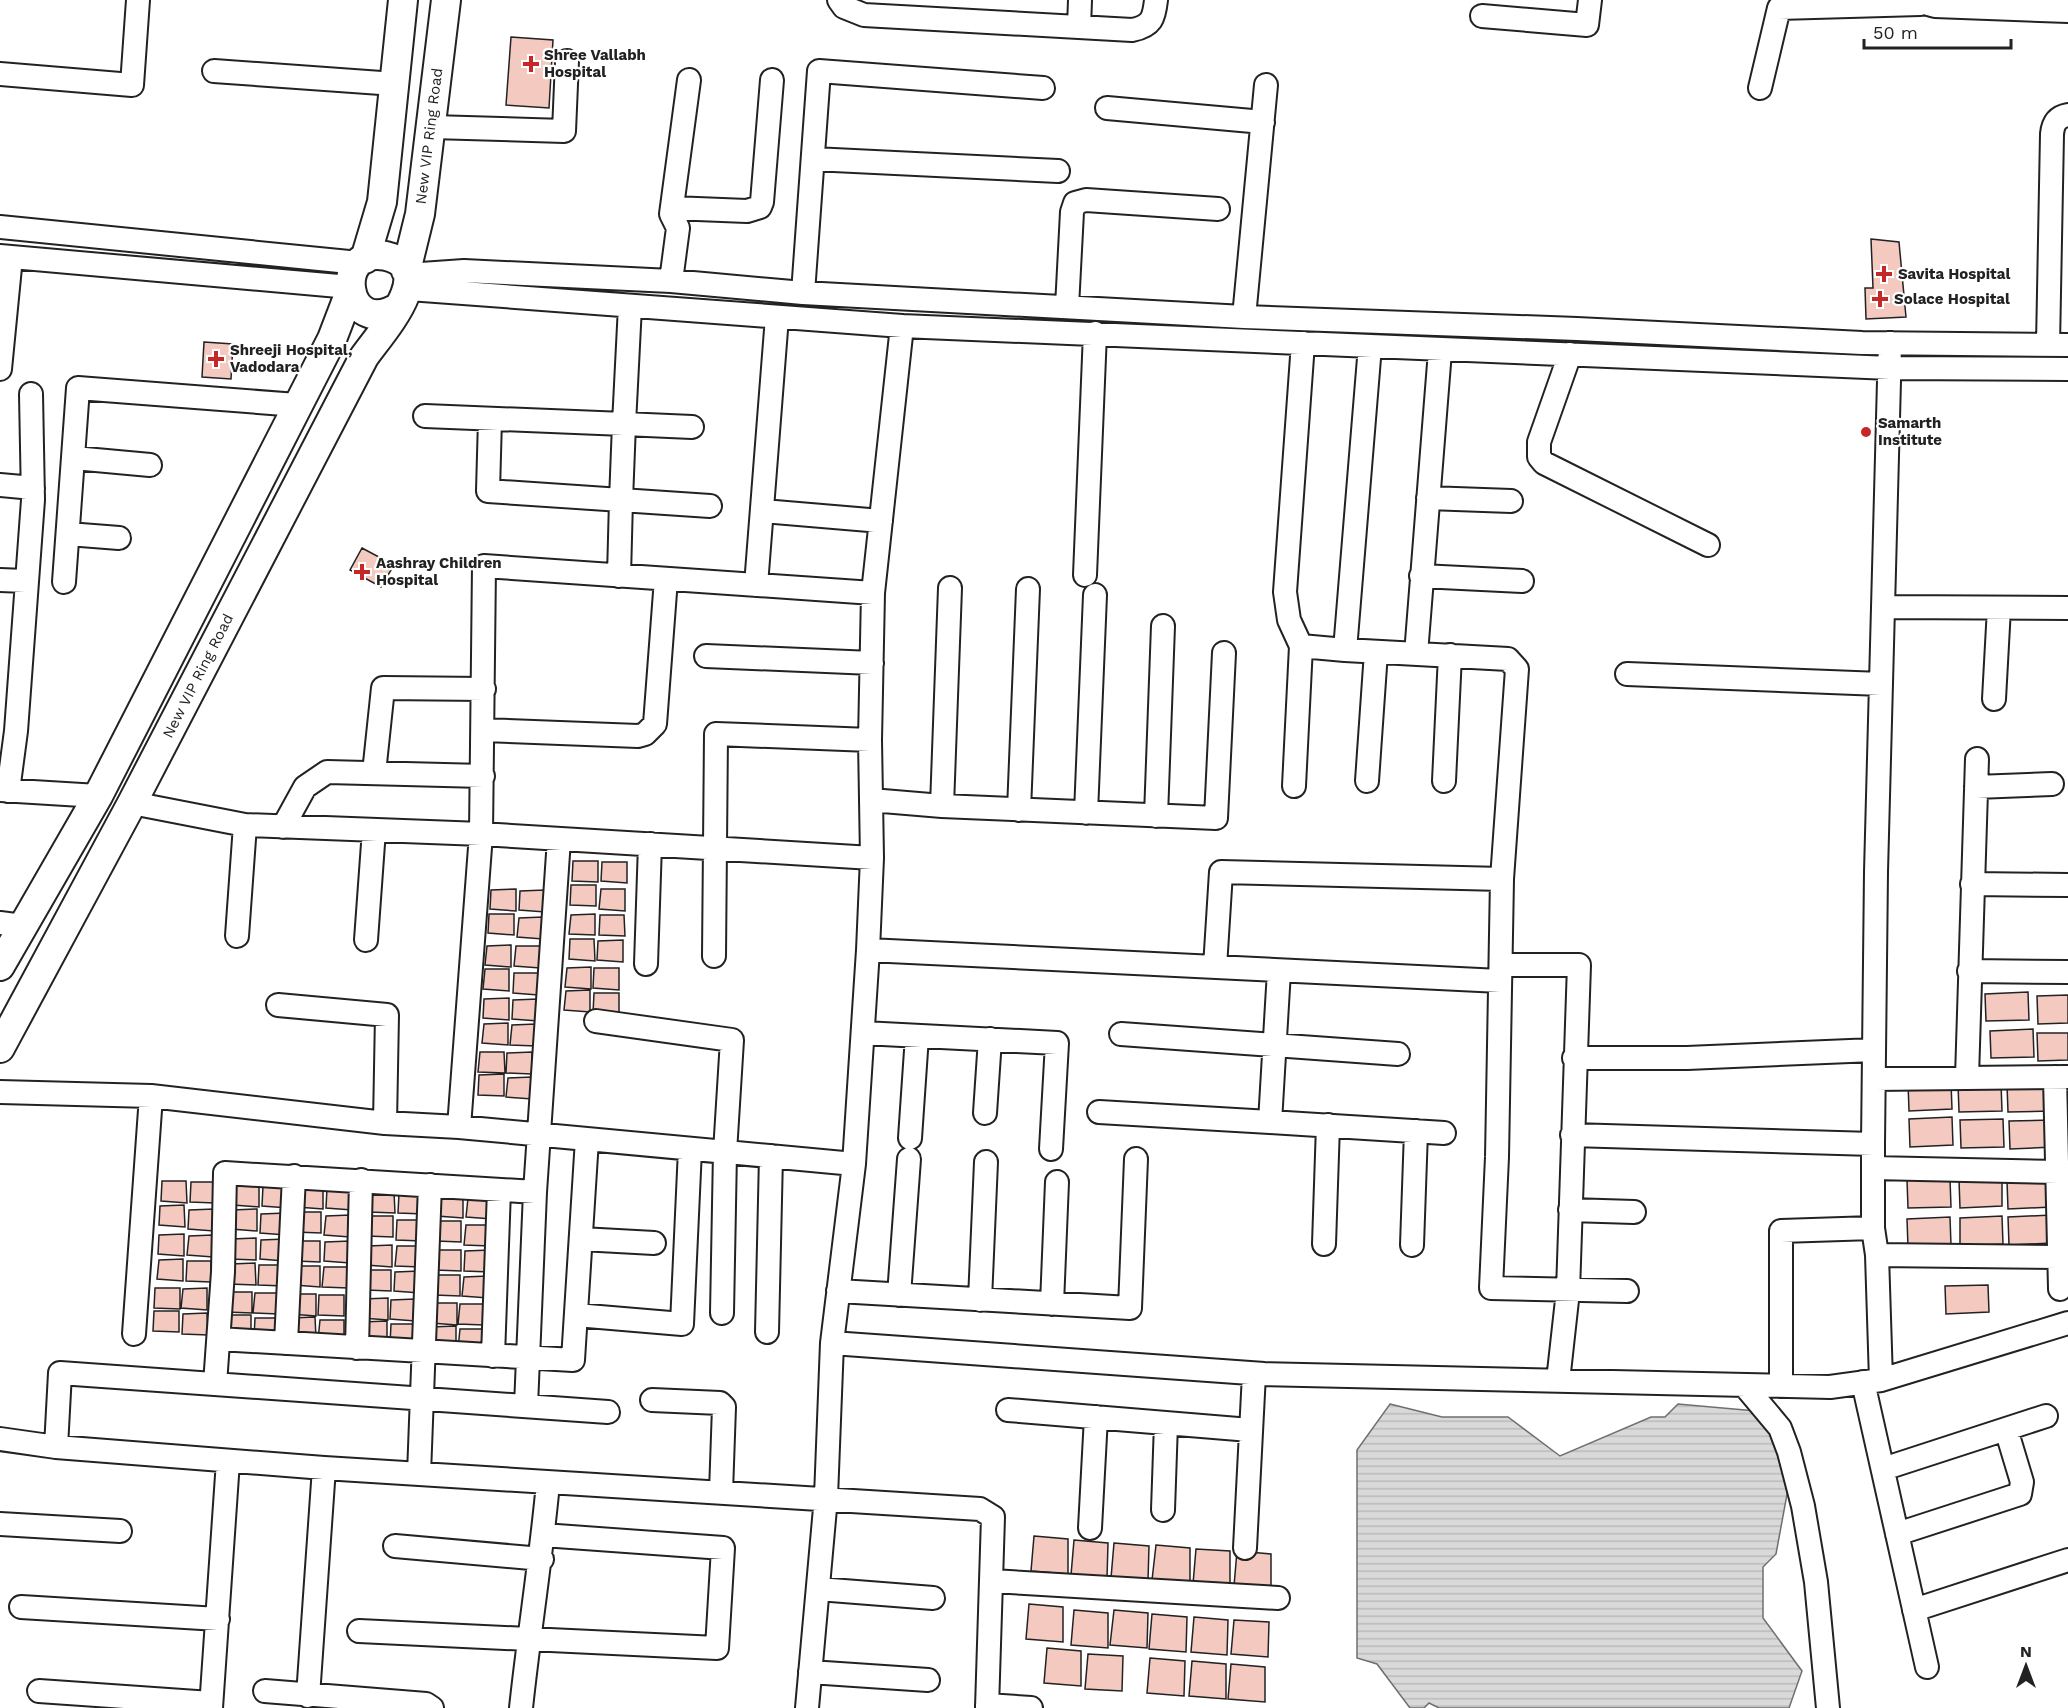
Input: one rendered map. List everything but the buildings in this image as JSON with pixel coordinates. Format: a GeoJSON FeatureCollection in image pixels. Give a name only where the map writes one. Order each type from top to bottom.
{"type":"FeatureCollection","features":[{"type":"Feature","properties":{"kind":"main road"},"geometry":{"type":"LineString","coordinates":[[0,966],[12,924],[98,796],[332,339],[382,202],[403,0]]}},
{"type":"Feature","properties":{"kind":"main road","name":"New VIP Ring Road"},"geometry":{"type":"LineString","coordinates":[[0,1048],[132,803],[364,357],[405,286],[420,214],[446,0]]}},
{"type":"Feature","properties":{"kind":"main road"},"geometry":{"type":"LineString","coordinates":[[374,256],[392,258],[405,286],[380,315],[370,313],[354,301],[356,275],[374,256]]}},
{"type":"Feature","properties":{"kind":"street"},"geometry":{"type":"LineString","coordinates":[[0,74],[132,85],[138,0]]}},
{"type":"Feature","properties":{"kind":"street"},"geometry":{"type":"LineString","coordinates":[[839,0],[844,7],[864,15],[933,9],[1079,27],[1140,28],[1154,18],[1156,0]]}},
{"type":"Feature","properties":{"kind":"street"},"geometry":{"type":"LineString","coordinates":[[1079,27],[1080,0]]}},
{"type":"Feature","properties":{"kind":"street"},"geometry":{"type":"LineString","coordinates":[[1482,16],[1587,25],[1590,0]]}},
{"type":"Feature","properties":{"kind":"street"},"geometry":{"type":"LineString","coordinates":[[1760,88],[1779,8],[1917,2],[2068,11]]}},
{"type":"Feature","properties":{"kind":"street"},"geometry":{"type":"LineString","coordinates":[[432,128],[564,131],[567,61]]}},
{"type":"Feature","properties":{"kind":"street"},"geometry":{"type":"LineString","coordinates":[[214,70],[395,84]]}},
{"type":"Feature","properties":{"kind":"street"},"geometry":{"type":"LineString","coordinates":[[803,293],[819,72],[1043,88]]}},
{"type":"Feature","properties":{"kind":"street"},"geometry":{"type":"LineString","coordinates":[[671,281],[678,228],[671,214],[689,80]]}},
{"type":"Feature","properties":{"kind":"street"},"geometry":{"type":"LineString","coordinates":[[672,208],[747,211],[760,207],[772,80]]}},
{"type":"Feature","properties":{"kind":"street"},"geometry":{"type":"LineString","coordinates":[[1244,317],[1266,85]]}},
{"type":"Feature","properties":{"kind":"street"},"geometry":{"type":"LineString","coordinates":[[1107,108],[1263,122]]}},
{"type":"Feature","properties":{"kind":"street"},"geometry":{"type":"LineString","coordinates":[[405,286],[464,271],[671,281],[803,293],[1244,317],[1890,343],[2058,345],[2052,134],[2053,124],[2058,118],[2068,115]]}},
{"type":"Feature","properties":{"kind":"street"},"geometry":{"type":"LineString","coordinates":[[813,159],[1058,171]]}},
{"type":"Feature","properties":{"kind":"street"},"geometry":{"type":"LineString","coordinates":[[1067,307],[1072,213],[1075,203],[1086,200],[1218,208]]}},
{"type":"Feature","properties":{"kind":"street"},"geometry":{"type":"LineString","coordinates":[[0,226],[356,275]]}},
{"type":"Feature","properties":{"kind":"street"},"geometry":{"type":"LineString","coordinates":[[0,369],[5,256],[356,275]]}},
{"type":"Feature","properties":{"kind":"street"},"geometry":{"type":"LineString","coordinates":[[405,286],[630,306],[902,326],[1095,333],[1440,351],[1570,354],[1890,368],[2068,369]]}},
{"type":"Feature","properties":{"kind":"street"},"geometry":{"type":"LineString","coordinates":[[619,576],[630,306]]}},
{"type":"Feature","properties":{"kind":"street"},"geometry":{"type":"LineString","coordinates":[[756,585],[777,316]]}},
{"type":"Feature","properties":{"kind":"street"},"geometry":{"type":"LineString","coordinates":[[807,1708],[826,1497],[832,1343],[854,1164],[868,950],[872,858],[870,740],[873,593],[902,326]]}},
{"type":"Feature","properties":{"kind":"street"},"geometry":{"type":"LineString","coordinates":[[1086,813],[1095,333]]}},
{"type":"Feature","properties":{"kind":"street"},"geometry":{"type":"LineString","coordinates":[[1294,786],[1301,646],[1289,620],[1285,592],[1303,343]]}},
{"type":"Feature","properties":{"kind":"street"},"geometry":{"type":"LineString","coordinates":[[1890,343],[1874,1050],[1873,1228],[1877,1255],[1872,1381],[1883,1469],[1927,1667]]}},
{"type":"Feature","properties":{"kind":"street"},"geometry":{"type":"LineString","coordinates":[[1345,650],[1370,346]]}},
{"type":"Feature","properties":{"kind":"street"},"geometry":{"type":"LineString","coordinates":[[1416,654],[1440,351]]}},
{"type":"Feature","properties":{"kind":"street"},"geometry":{"type":"LineString","coordinates":[[1570,354],[1539,442],[1539,457],[1544,463],[1708,545]]}},
{"type":"Feature","properties":{"kind":"street"},"geometry":{"type":"LineString","coordinates":[[64,582],[78,388],[297,405]]}},
{"type":"Feature","properties":{"kind":"street"},"geometry":{"type":"LineString","coordinates":[[31,394],[33,488],[16,731],[4,790],[98,796]]}},
{"type":"Feature","properties":{"kind":"street"},"geometry":{"type":"LineString","coordinates":[[425,416],[693,427]]}},
{"type":"Feature","properties":{"kind":"street"},"geometry":{"type":"LineString","coordinates":[[490,419],[488,491],[710,506]]}},
{"type":"Feature","properties":{"kind":"street"},"geometry":{"type":"LineString","coordinates":[[74,459],[150,465]]}},
{"type":"Feature","properties":{"kind":"street"},"geometry":{"type":"LineString","coordinates":[[0,485],[33,488]]}},
{"type":"Feature","properties":{"kind":"street"},"geometry":{"type":"LineString","coordinates":[[1428,498],[1511,501]]}},
{"type":"Feature","properties":{"kind":"street"},"geometry":{"type":"LineString","coordinates":[[763,512],[881,521]]}},
{"type":"Feature","properties":{"kind":"street"},"geometry":{"type":"LineString","coordinates":[[68,534],[119,538]]}},
{"type":"Feature","properties":{"kind":"street"},"geometry":{"type":"LineString","coordinates":[[459,1127],[481,834],[484,730],[484,566],[873,593]]}},
{"type":"Feature","properties":{"kind":"street"},"geometry":{"type":"LineString","coordinates":[[1421,576],[1522,581]]}},
{"type":"Feature","properties":{"kind":"street"},"geometry":{"type":"LineString","coordinates":[[484,730],[638,736],[650,730],[655,724],[666,579]]}},
{"type":"Feature","properties":{"kind":"street"},"geometry":{"type":"LineString","coordinates":[[0,580],[25,581]]}},
{"type":"Feature","properties":{"kind":"street"},"geometry":{"type":"LineString","coordinates":[[942,806],[950,588]]}},
{"type":"Feature","properties":{"kind":"street"},"geometry":{"type":"LineString","coordinates":[[1019,810],[1028,589]]}},
{"type":"Feature","properties":{"kind":"street"},"geometry":{"type":"LineString","coordinates":[[1883,607],[2068,608]]}},
{"type":"Feature","properties":{"kind":"street"},"geometry":{"type":"LineString","coordinates":[[1994,699],[1999,608]]}},
{"type":"Feature","properties":{"kind":"street"},"geometry":{"type":"LineString","coordinates":[[1156,816],[1162,626]]}},
{"type":"Feature","properties":{"kind":"street"},"geometry":{"type":"LineString","coordinates":[[1301,646],[1508,659],[1517,669],[1502,879],[1497,1157],[1491,1288],[1627,1291]]}},
{"type":"Feature","properties":{"kind":"street"},"geometry":{"type":"LineString","coordinates":[[1367,781],[1376,651]]}},
{"type":"Feature","properties":{"kind":"street"},"geometry":{"type":"LineString","coordinates":[[871,800],[942,806],[1216,818],[1224,653]]}},
{"type":"Feature","properties":{"kind":"street"},"geometry":{"type":"LineString","coordinates":[[1444,781],[1450,655]]}},
{"type":"Feature","properties":{"kind":"street"},"geometry":{"type":"LineString","coordinates":[[706,656],[872,663]]}},
{"type":"Feature","properties":{"kind":"street"},"geometry":{"type":"LineString","coordinates":[[1627,674],[1881,684]]}},
{"type":"Feature","properties":{"kind":"street"},"geometry":{"type":"LineString","coordinates":[[374,773],[383,688],[484,689]]}},
{"type":"Feature","properties":{"kind":"street"},"geometry":{"type":"LineString","coordinates":[[714,956],[716,734],[870,740]]}},
{"type":"Feature","properties":{"kind":"street"},"geometry":{"type":"LineString","coordinates":[[1967,1077],[1977,759]]}},
{"type":"Feature","properties":{"kind":"street"},"geometry":{"type":"LineString","coordinates":[[283,827],[305,787],[327,772],[483,776]]}},
{"type":"Feature","properties":{"kind":"street"},"geometry":{"type":"LineString","coordinates":[[1976,787],[2052,784]]}},
{"type":"Feature","properties":{"kind":"street"},"geometry":{"type":"LineString","coordinates":[[132,803],[245,825],[481,834],[872,858]]}},
{"type":"Feature","properties":{"kind":"street"},"geometry":{"type":"LineString","coordinates":[[237,936],[245,825]]}},
{"type":"Feature","properties":{"kind":"street"},"geometry":{"type":"LineString","coordinates":[[366,940],[374,830]]}},
{"type":"Feature","properties":{"kind":"street"},"geometry":{"type":"LineString","coordinates":[[526,1406],[538,1134],[560,839]]}},
{"type":"Feature","properties":{"kind":"street"},"geometry":{"type":"LineString","coordinates":[[646,964],[650,844]]}},
{"type":"Feature","properties":{"kind":"street"},"geometry":{"type":"LineString","coordinates":[[1215,967],[1221,872],[1502,879]]}},
{"type":"Feature","properties":{"kind":"street"},"geometry":{"type":"LineString","coordinates":[[1972,884],[2068,885]]}},
{"type":"Feature","properties":{"kind":"street"},"geometry":{"type":"LineString","coordinates":[[868,950],[1279,971],[1501,973],[1579,965],[1574,1058],[1568,1291],[1558,1381]]}},
{"type":"Feature","properties":{"kind":"street"},"geometry":{"type":"LineString","coordinates":[[1270,1122],[1279,971]]}},
{"type":"Feature","properties":{"kind":"street"},"geometry":{"type":"LineString","coordinates":[[1969,971],[2068,972]]}},
{"type":"Feature","properties":{"kind":"street"},"geometry":{"type":"LineString","coordinates":[[278,1005],[387,1015],[385,1123]]}},
{"type":"Feature","properties":{"kind":"street"},"geometry":{"type":"LineString","coordinates":[[596,1021],[732,1040],[725,1152],[722,1313]]}},
{"type":"Feature","properties":{"kind":"street"},"geometry":{"type":"LineString","coordinates":[[863,1033],[1057,1043],[1051,1149]]}},
{"type":"Feature","properties":{"kind":"street"},"geometry":{"type":"LineString","coordinates":[[1121,1034],[1398,1054]]}},
{"type":"Feature","properties":{"kind":"street"},"geometry":{"type":"LineString","coordinates":[[899,1295],[916,1036]]}},
{"type":"Feature","properties":{"kind":"street"},"geometry":{"type":"LineString","coordinates":[[985,1113],[990,1040]]}},
{"type":"Feature","properties":{"kind":"street"},"geometry":{"type":"LineString","coordinates":[[1574,1058],[1687,1058],[1874,1050]]}},
{"type":"Feature","properties":{"kind":"street"},"geometry":{"type":"LineString","coordinates":[[1874,1079],[2062,1077],[2058,1172],[2060,1289]]}},
{"type":"Feature","properties":{"kind":"street"},"geometry":{"type":"LineString","coordinates":[[0,1092],[151,1096],[385,1123],[459,1127],[854,1164]]}},
{"type":"Feature","properties":{"kind":"street"},"geometry":{"type":"LineString","coordinates":[[134,1334],[151,1096]]}},
{"type":"Feature","properties":{"kind":"street"},"geometry":{"type":"LineString","coordinates":[[1099,1112],[1444,1133]]}},
{"type":"Feature","properties":{"kind":"street"},"geometry":{"type":"LineString","coordinates":[[1324,1244],[1328,1125]]}},
{"type":"Feature","properties":{"kind":"street"},"geometry":{"type":"LineString","coordinates":[[1412,1245],[1416,1131]]}},
{"type":"Feature","properties":{"kind":"street"},"geometry":{"type":"LineString","coordinates":[[1572,1135],[1873,1144]]}},
{"type":"Feature","properties":{"kind":"street"},"geometry":{"type":"LineString","coordinates":[[219,1339],[424,1353],[573,1360],[587,1139]]}},
{"type":"Feature","properties":{"kind":"street"},"geometry":{"type":"LineString","coordinates":[[576,1315],[682,1324],[690,1149]]}},
{"type":"Feature","properties":{"kind":"street"},"geometry":{"type":"LineString","coordinates":[[767,1332],[771,1156]]}},
{"type":"Feature","properties":{"kind":"street"},"geometry":{"type":"LineString","coordinates":[[838,1291],[1130,1308],[1136,1159]]}},
{"type":"Feature","properties":{"kind":"street"},"geometry":{"type":"LineString","coordinates":[[980,1300],[986,1162]]}},
{"type":"Feature","properties":{"kind":"street"},"geometry":{"type":"LineString","coordinates":[[1873,1168],[2058,1172]]}},
{"type":"Feature","properties":{"kind":"street"},"geometry":{"type":"LineString","coordinates":[[215,1384],[219,1339],[225,1173],[535,1192]]}},
{"type":"Feature","properties":{"kind":"street"},"geometry":{"type":"LineString","coordinates":[[286,1343],[294,1176]]}},
{"type":"Feature","properties":{"kind":"street"},"geometry":{"type":"LineString","coordinates":[[357,1348],[361,1180]]}},
{"type":"Feature","properties":{"kind":"street"},"geometry":{"type":"LineString","coordinates":[[1052,1304],[1057,1182]]}},
{"type":"Feature","properties":{"kind":"street"},"geometry":{"type":"LineString","coordinates":[[419,1474],[430,1185]]}},
{"type":"Feature","properties":{"kind":"street"},"geometry":{"type":"LineString","coordinates":[[493,1356],[500,1190]]}},
{"type":"Feature","properties":{"kind":"street"},"geometry":{"type":"LineString","coordinates":[[1570,1210],[1634,1212]]}},
{"type":"Feature","properties":{"kind":"street"},"geometry":{"type":"LineString","coordinates":[[1780,1386],[1781,1231],[1873,1228]]}},
{"type":"Feature","properties":{"kind":"street"},"geometry":{"type":"LineString","coordinates":[[581,1239],[654,1243]]}},
{"type":"Feature","properties":{"kind":"street"},"geometry":{"type":"LineString","coordinates":[[1877,1255],[2058,1257]]}},
{"type":"Feature","properties":{"kind":"street"},"geometry":{"type":"LineString","coordinates":[[832,1343],[1254,1374],[1830,1387],[1872,1381],[2068,1323]]}},
{"type":"Feature","properties":{"kind":"street"},"geometry":{"type":"LineString","coordinates":[[56,1447],[60,1373],[608,1412]]}},
{"type":"Feature","properties":{"kind":"street"},"geometry":{"type":"LineString","coordinates":[[1245,1548],[1254,1374]]}},
{"type":"Feature","properties":{"kind":"street"},"geometry":{"type":"LineString","coordinates":[[1744,1385],[1780,1428],[1792,1463],[1803,1506],[1816,1582],[1828,1708]]}},
{"type":"Feature","properties":{"kind":"street"},"geometry":{"type":"LineString","coordinates":[[652,1400],[720,1403],[724,1407],[721,1492]]}},
{"type":"Feature","properties":{"kind":"street"},"geometry":{"type":"LineString","coordinates":[[1008,1410],[1250,1430]]}},
{"type":"Feature","properties":{"kind":"street"},"geometry":{"type":"LineString","coordinates":[[1883,1469],[2046,1416]]}},
{"type":"Feature","properties":{"kind":"street"},"geometry":{"type":"LineString","coordinates":[[1090,1528],[1096,1417]]}},
{"type":"Feature","properties":{"kind":"street"},"geometry":{"type":"LineString","coordinates":[[1163,1510],[1166,1423]]}},
{"type":"Feature","properties":{"kind":"street"},"geometry":{"type":"LineString","coordinates":[[1898,1534],[2020,1494],[2022,1482],[2006,1430]]}},
{"type":"Feature","properties":{"kind":"street"},"geometry":{"type":"LineString","coordinates":[[0,1439],[56,1447],[324,1468],[548,1483],[826,1497],[980,1509],[993,1517],[987,1707],[1031,1708]]}},
{"type":"Feature","properties":{"kind":"street"},"geometry":{"type":"LineString","coordinates":[[39,1691],[211,1705],[228,1461]]}},
{"type":"Feature","properties":{"kind":"street"},"geometry":{"type":"LineString","coordinates":[[308,1696],[324,1468]]}},
{"type":"Feature","properties":{"kind":"street"},"geometry":{"type":"LineString","coordinates":[[521,1708],[528,1641],[542,1559],[548,1483]]}},
{"type":"Feature","properties":{"kind":"street"},"geometry":{"type":"LineString","coordinates":[[0,1524],[120,1532]]}},
{"type":"Feature","properties":{"kind":"street"},"geometry":{"type":"LineString","coordinates":[[359,1631],[528,1641],[717,1648],[723,1548],[543,1535]]}},
{"type":"Feature","properties":{"kind":"street"},"geometry":{"type":"LineString","coordinates":[[395,1546],[542,1559]]}},
{"type":"Feature","properties":{"kind":"street"},"geometry":{"type":"LineString","coordinates":[[1914,1610],[2068,1560]]}},
{"type":"Feature","properties":{"kind":"street"},"geometry":{"type":"LineString","coordinates":[[992,1581],[1278,1598]]}},
{"type":"Feature","properties":{"kind":"street"},"geometry":{"type":"LineString","coordinates":[[818,1589],[933,1598]]}},
{"type":"Feature","properties":{"kind":"street"},"geometry":{"type":"LineString","coordinates":[[21,1607],[218,1618]]}},
{"type":"Feature","properties":{"kind":"street"},"geometry":{"type":"LineString","coordinates":[[810,1672],[928,1680]]}},
{"type":"Feature","properties":{"kind":"street"},"geometry":{"type":"LineString","coordinates":[[265,1691],[426,1704],[432,1708]]}},
{"type":"Feature","properties":{"kind":"shaded area"},"geometry":{"type":"Polygon","coordinates":[[[1390,1404],[1442,1417],[1508,1417],[1560,1456],[1651,1417],[1665,1417],[1678,1404],[1756,1411],[1776,1430],[1788,1489],[1776,1554],[1763,1567],[1763,1618],[1802,1671],[1789,1708],[1439,1708],[1429,1703],[1424,1708],[1410,1708],[1377,1664],[1357,1658],[1357,1450],[1390,1404]]]}},
{"type":"Feature","properties":{"kind":"place","name":"Shree Vallabh Hospital"},"geometry":{"type":"Point","coordinates":[531,64]}},
{"type":"Feature","properties":{"kind":"place","name":"Savita Hospital"},"geometry":{"type":"Point","coordinates":[1884,274]}},
{"type":"Feature","properties":{"kind":"place","name":"Solace Hospital"},"geometry":{"type":"Point","coordinates":[1880,299]}},
{"type":"Feature","properties":{"kind":"place","name":"Shreeji Hospital, Vadodara"},"geometry":{"type":"Point","coordinates":[216,359]}},
{"type":"Feature","properties":{"kind":"place","name":"Samarth Institute"},"geometry":{"type":"Point","coordinates":[1866,432]}},
{"type":"Feature","properties":{"kind":"place","name":"Aashray Children Hospital"},"geometry":{"type":"Point","coordinates":[362,572]}}]}
